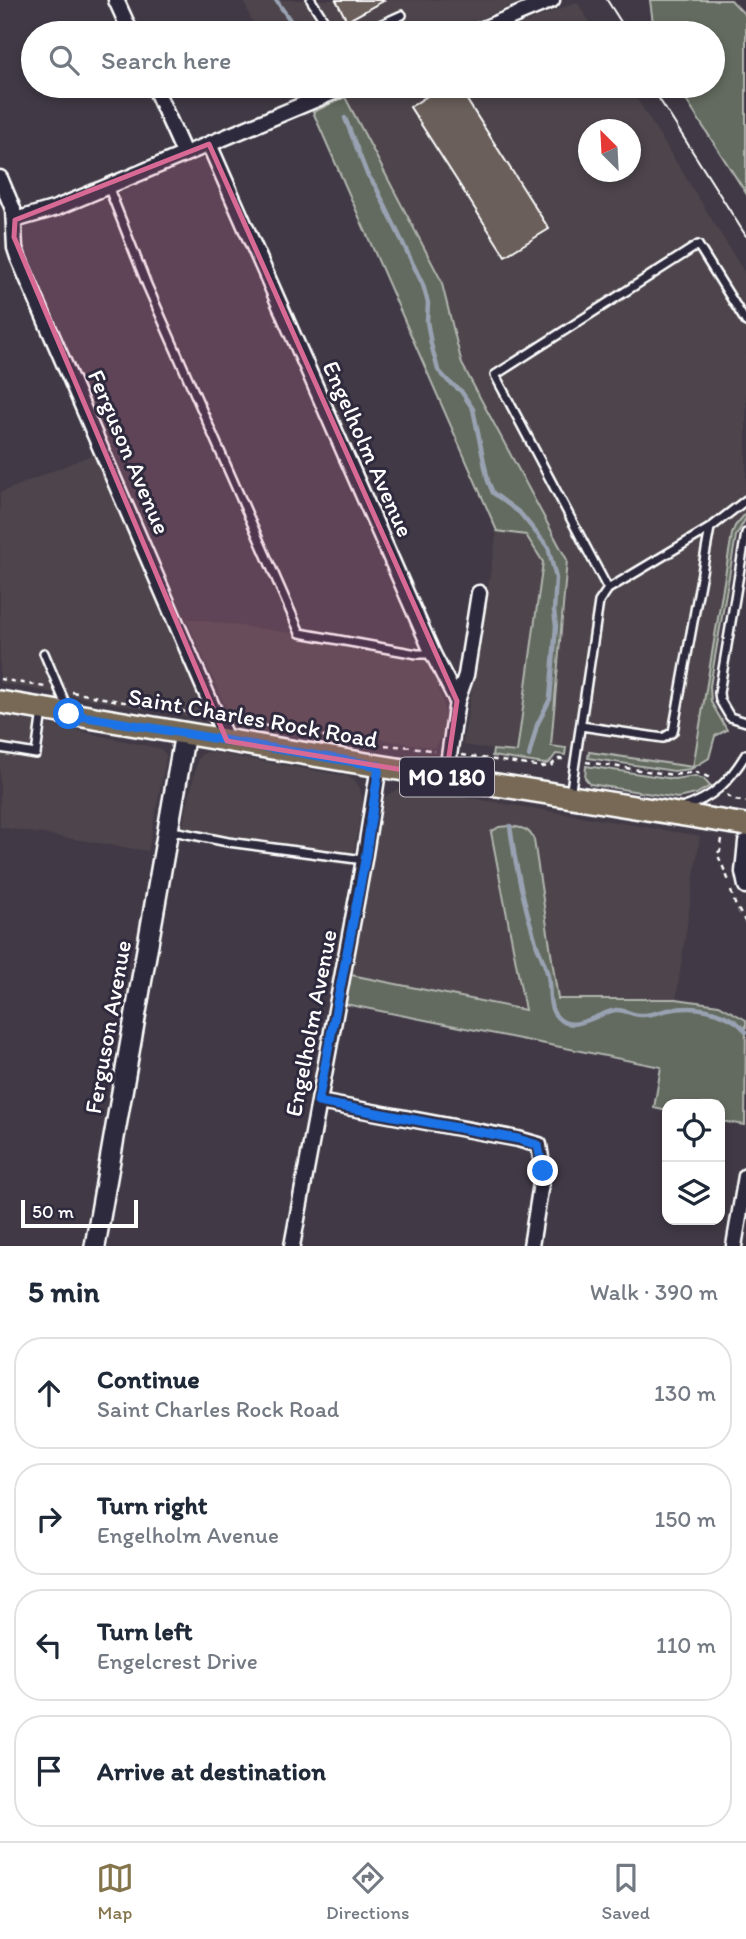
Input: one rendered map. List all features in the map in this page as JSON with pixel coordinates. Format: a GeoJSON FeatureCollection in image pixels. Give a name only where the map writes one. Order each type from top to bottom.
{"type":"FeatureCollection","features":[{"type":"Feature","properties":{"kind":"main road","name":"Saint Charles Rock Road"},"geometry":{"type":"LineString","coordinates":[[0,702],[746,825]]}},
{"type":"Feature","properties":{"kind":"street"},"geometry":{"type":"LineString","coordinates":[[116,0],[126,21]]}},
{"type":"Feature","properties":{"kind":"street"},"geometry":{"type":"LineString","coordinates":[[501,21],[551,0]]}},
{"type":"Feature","properties":{"kind":"street"},"geometry":{"type":"LineString","coordinates":[[159,98],[184,153]]}},
{"type":"Feature","properties":{"kind":"street"},"geometry":{"type":"LineString","coordinates":[[15,220],[56,208],[319,98]]}},
{"type":"Feature","properties":{"kind":"street","name":"Engelholm Avenue"},"geometry":{"type":"LineString","coordinates":[[209,144],[433,654],[457,701]]}},
{"type":"Feature","properties":{"kind":"street","name":"Ferguson Avenue"},"geometry":{"type":"LineString","coordinates":[[0,178],[15,220],[14,237],[18,257],[227,741]]}},
{"type":"Feature","properties":{"kind":"street"},"geometry":{"type":"LineString","coordinates":[[446,777],[457,701],[466,675],[479,593]]}},
{"type":"Feature","properties":{"kind":"street","name":"Ferguson Avenue"},"geometry":{"type":"LineString","coordinates":[[95,1246],[185,733]]}},
{"type":"Feature","properties":{"kind":"street","name":"Engelholm Avenue"},"geometry":{"type":"LineString","coordinates":[[292,1246],[365,860],[379,766]]}},
{"type":"Feature","properties":{"kind":"street"},"geometry":{"type":"LineString","coordinates":[[746,842],[743,872],[746,886]]}},
{"type":"Feature","properties":{"kind":"street"},"geometry":{"type":"LineString","coordinates":[[318,1102],[538,1145],[543,1171],[531,1246]]}},
{"type":"Feature","properties":{"kind":"street"},"geometry":{"type":"LineString","coordinates":[[734,1246],[746,1176]]}},
{"type":"Feature","properties":{"kind":"lane"},"geometry":{"type":"LineString","coordinates":[[311,0],[324,21]]}},
{"type":"Feature","properties":{"kind":"lane"},"geometry":{"type":"LineString","coordinates":[[389,21],[402,15]]}},
{"type":"Feature","properties":{"kind":"lane"},"geometry":{"type":"LineString","coordinates":[[108,186],[148,285],[300,633],[417,654],[433,654]]}},
{"type":"Feature","properties":{"kind":"lane"},"geometry":{"type":"LineString","coordinates":[[608,589],[495,375],[698,245],[746,322]]}},
{"type":"Feature","properties":{"kind":"lane"},"geometry":{"type":"LineString","coordinates":[[569,797],[599,602],[608,589],[710,528],[746,499]]}},
{"type":"Feature","properties":{"kind":"lane"},"geometry":{"type":"LineString","coordinates":[[581,726],[663,738],[673,732],[710,528]]}},
{"type":"Feature","properties":{"kind":"lane"},"geometry":{"type":"LineString","coordinates":[[746,533],[719,692],[720,700],[730,717],[746,722]]}},
{"type":"Feature","properties":{"kind":"lane"},"geometry":{"type":"LineString","coordinates":[[44,653],[69,714]]}},
{"type":"Feature","properties":{"kind":"lane"},"geometry":{"type":"LineString","coordinates":[[0,748],[36,754],[43,710]]}},
{"type":"Feature","properties":{"kind":"lane"},"geometry":{"type":"LineString","coordinates":[[666,812],[695,804],[720,789],[746,754]]}},
{"type":"Feature","properties":{"kind":"lane"},"geometry":{"type":"LineString","coordinates":[[168,830],[229,842],[365,860]]}},
{"type":"Feature","properties":{"kind":"path"},"geometry":{"type":"LineString","coordinates":[[0,679],[346,740]]}},
{"type":"Feature","properties":{"kind":"path"},"geometry":{"type":"LineString","coordinates":[[373,745],[432,751]]}},
{"type":"Feature","properties":{"kind":"path"},"geometry":{"type":"LineString","coordinates":[[463,755],[542,768],[551,766],[556,759],[565,758]]}},
{"type":"Feature","properties":{"kind":"path"},"geometry":{"type":"LineString","coordinates":[[587,762],[673,775],[696,772],[708,777],[714,784]]}},
{"type":"Feature","properties":{"kind":"path"},"geometry":{"type":"LineString","coordinates":[[726,794],[746,802]]}},
{"type":"Feature","properties":{"kind":"path"},"geometry":{"type":"LineString","coordinates":[[728,804],[731,798]]}},
{"type":"Feature","properties":{"kind":"highlighted area"},"geometry":{"type":"Polygon","coordinates":[[[209,144],[457,701],[446,777],[227,741],[14,237],[15,220],[209,144]]]}},
{"type":"Feature","properties":{"kind":"shaded area"},"geometry":{"type":"Polygon","coordinates":[[[243,0],[524,0],[475,21],[252,21],[243,0]]]}},
{"type":"Feature","properties":{"kind":"shaded area"},"geometry":{"type":"Polygon","coordinates":[[[650,0],[731,0],[746,16],[746,193],[685,98],[725,98],[725,21],[653,21],[650,0]]]}},
{"type":"Feature","properties":{"kind":"shaded area"},"geometry":{"type":"Polygon","coordinates":[[[577,2],[589,21],[530,21],[577,2]]]}},
{"type":"Feature","properties":{"kind":"shaded area"},"geometry":{"type":"Polygon","coordinates":[[[346,98],[636,98],[746,275],[746,513],[732,534],[693,767],[551,746],[567,560],[462,364],[441,280],[346,98]]]}},
{"type":"Feature","properties":{"kind":"shaded area"},"geometry":{"type":"Polygon","coordinates":[[[346,98],[441,280],[462,364],[567,560],[551,746],[566,748],[565,755],[556,754],[549,763],[492,756],[493,750],[517,752],[543,562],[526,535],[497,531],[313,112],[346,98]]]}},
{"type":"Feature","properties":{"kind":"shaded area"},"geometry":{"type":"Polygon","coordinates":[[[96,453],[205,706],[206,715],[201,719],[0,683],[0,493],[96,453]]]}},
{"type":"Feature","properties":{"kind":"shaded area"},"geometry":{"type":"Polygon","coordinates":[[[746,513],[736,536],[710,686],[711,702],[727,730],[715,736],[709,758],[691,769],[674,771],[588,758],[589,752],[693,767],[732,534],[746,513]]]}},
{"type":"Feature","properties":{"kind":"shaded area"},"geometry":{"type":"Polygon","coordinates":[[[497,531],[526,535],[543,562],[517,753],[463,745],[497,531]]]}},
{"type":"Feature","properties":{"kind":"shaded area"},"geometry":{"type":"Polygon","coordinates":[[[186,618],[421,651],[443,701],[445,720],[436,748],[229,715],[186,618]]]}},
{"type":"Feature","properties":{"kind":"shaded area"},"geometry":{"type":"Polygon","coordinates":[[[0,714],[161,749],[166,755],[165,763],[148,851],[0,827],[0,714]]]}},
{"type":"Feature","properties":{"kind":"shaded area"},"geometry":{"type":"Polygon","coordinates":[[[208,752],[355,780],[363,803],[351,866],[180,838],[198,759],[208,752]]]}},
{"type":"Feature","properties":{"kind":"shaded area"},"geometry":{"type":"Polygon","coordinates":[[[586,766],[674,779],[695,776],[704,779],[710,786],[696,794],[677,798],[590,784],[585,778],[586,766]]]}},
{"type":"Feature","properties":{"kind":"shaded area"},"geometry":{"type":"Polygon","coordinates":[[[402,787],[700,836],[676,999],[558,1000],[534,840],[491,833],[525,1010],[351,975],[382,802],[387,795],[402,787]]]}},
{"type":"Feature","properties":{"kind":"shaded area"},"geometry":{"type":"Polygon","coordinates":[[[499,827],[522,828],[534,840],[558,999],[676,999],[719,1005],[746,1020],[745,1125],[725,1122],[725,1099],[662,1099],[662,1110],[654,1108],[661,1067],[345,1004],[351,975],[525,1010],[491,832],[499,827]]]}},
{"type":"Feature","properties":{"kind":"building"},"geometry":{"type":"Polygon","coordinates":[[[336,0],[385,0],[347,21],[336,0]]]}},
{"type":"Feature","properties":{"kind":"building"},"geometry":{"type":"Polygon","coordinates":[[[424,98],[466,98],[549,229],[505,256],[410,107],[424,98]]]}},
{"type":"Feature","properties":{"kind":"waterway"},"geometry":{"type":"LineString","coordinates":[[276,0],[291,21]]}},
{"type":"Feature","properties":{"kind":"waterway"},"geometry":{"type":"LineString","coordinates":[[345,118],[367,174],[376,187],[423,285],[428,303],[427,321],[431,344],[438,370],[461,391],[473,409],[493,493],[520,513],[548,547],[556,578],[556,626],[550,699],[537,725],[529,756]]}},
{"type":"Feature","properties":{"kind":"waterway"},"geometry":{"type":"LineString","coordinates":[[510,826],[525,902],[547,972],[551,1003],[557,1017],[571,1024],[616,1010],[642,1015],[697,1008],[725,1016],[739,1024],[746,1032]]}},
{"type":"Feature","properties":{"kind":"tram line"},"geometry":{"type":"LineString","coordinates":[[607,0],[620,21]]}},
{"type":"Feature","properties":{"kind":"tram line"},"geometry":{"type":"LineString","coordinates":[[659,98],[746,236]]}},
{"type":"Feature","properties":{"kind":"route"},"geometry":{"type":"LineString","coordinates":[[69,714],[379,766],[365,860],[318,1102],[538,1145],[543,1171]]}}]}
